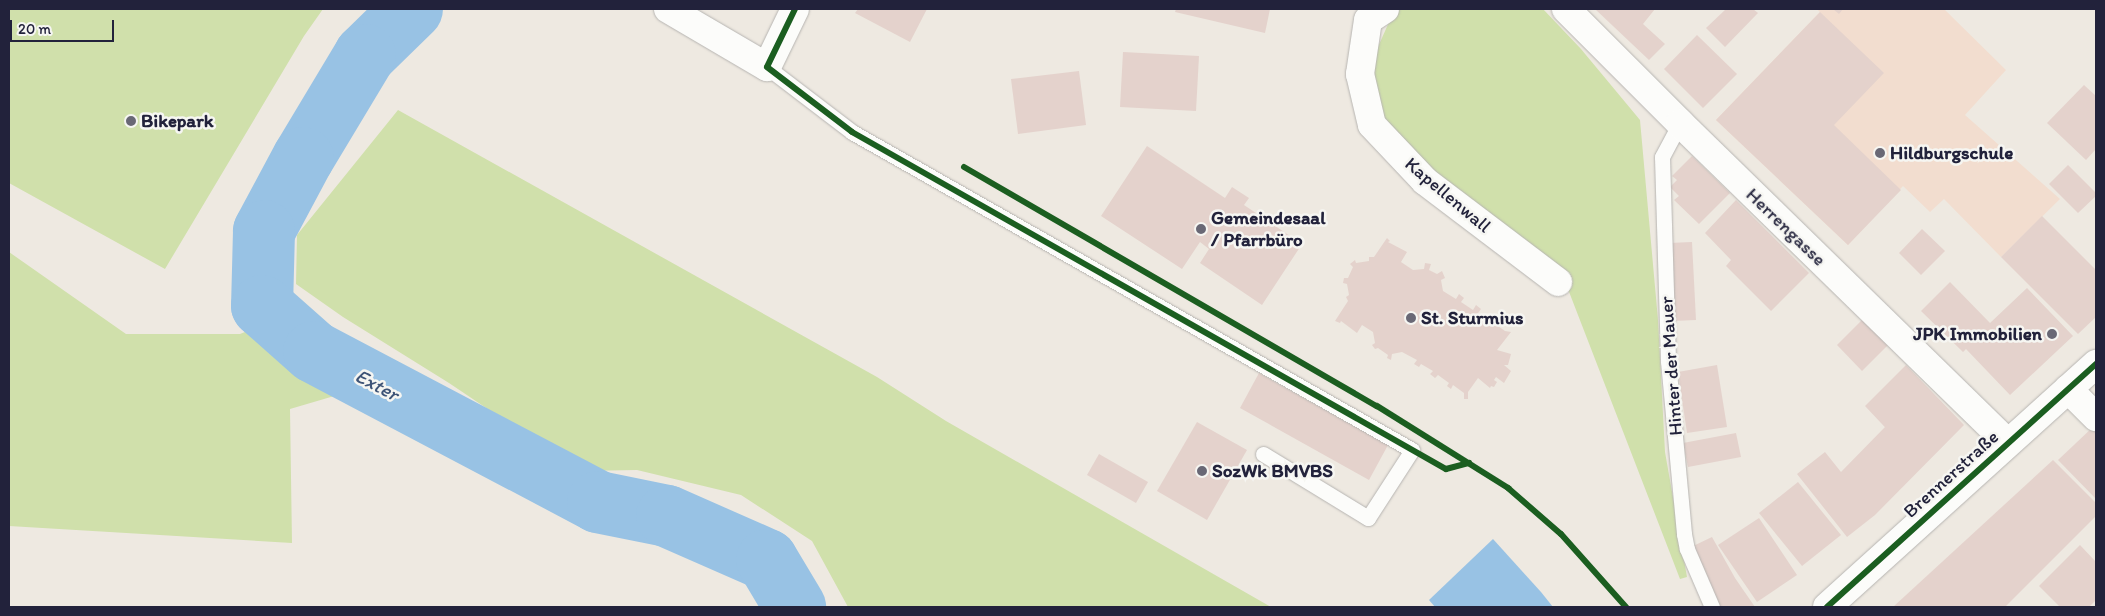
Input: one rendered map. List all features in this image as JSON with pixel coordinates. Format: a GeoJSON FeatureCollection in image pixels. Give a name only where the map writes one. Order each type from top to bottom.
{"type":"FeatureCollection","features":[{"type":"Feature","properties":{"kind":"street"},"geometry":{"type":"LineString","coordinates":[[668,9],[767,67],[795,9]]}},
{"type":"Feature","properties":{"kind":"street","name":"Kapellenwall"},"geometry":{"type":"LineString","coordinates":[[1385,9],[1368,20],[1360,74],[1372,125],[1425,180],[1558,282]]}},
{"type":"Feature","properties":{"kind":"street","name":"Herrengasse"},"geometry":{"type":"LineString","coordinates":[[1566,9],[1680,123],[2008,442]]}},
{"type":"Feature","properties":{"kind":"street","name":"Brennerstraße"},"geometry":{"type":"LineString","coordinates":[[1827,607],[2096,364]]}},
{"type":"Feature","properties":{"kind":"street"},"geometry":{"type":"LineString","coordinates":[[2068,389],[2096,417]]}},
{"type":"Feature","properties":{"kind":"lane"},"geometry":{"type":"LineString","coordinates":[[767,67],[852,132],[1412,450],[1368,518],[1263,454]]}},
{"type":"Feature","properties":{"kind":"lane","name":"Hinter der Mauer"},"geometry":{"type":"LineString","coordinates":[[1680,123],[1662,157],[1668,361],[1684,534],[1687,549],[1712,607]]}},
{"type":"Feature","properties":{"kind":"shaded area","name":"Hildburgschule"},"geometry":{"type":"Polygon","coordinates":[[[1817,9],[1944,9],[2006,70],[1965,115],[2060,199],[2001,257],[1944,199],[1930,212],[1903,186],[1848,245],[1716,120],[1820,12],[1817,9]]]}},
{"type":"Feature","properties":{"kind":"green space","name":"Bikepark"},"geometry":{"type":"Polygon","coordinates":[[[9,9],[323,9],[304,36],[165,269],[9,183],[9,9]]]}},
{"type":"Feature","properties":{"kind":"green space"},"geometry":{"type":"Polygon","coordinates":[[[1402,9],[1543,9],[1581,49],[1640,120],[1658,320],[1665,452],[1687,577],[1680,579],[1566,284],[1427,175],[1378,120],[1370,65],[1393,13],[1402,9]]]}},
{"type":"Feature","properties":{"kind":"green space"},"geometry":{"type":"Polygon","coordinates":[[[398,110],[877,377],[946,421],[1271,607],[848,607],[812,541],[741,495],[637,470],[580,471],[449,383],[343,317],[296,284],[297,235],[398,110]]]}},
{"type":"Feature","properties":{"kind":"green space"},"geometry":{"type":"Polygon","coordinates":[[[9,252],[126,334],[240,334],[260,326],[358,389],[290,409],[292,543],[9,526],[9,252]]]}},
{"type":"Feature","properties":{"kind":"water"},"geometry":{"type":"Polygon","coordinates":[[[1493,539],[1553,607],[1435,607],[1429,600],[1493,539]]]}},
{"type":"Feature","properties":{"kind":"building"},"geometry":{"type":"Polygon","coordinates":[[[858,9],[927,9],[910,42],[855,13],[858,9]]]}},
{"type":"Feature","properties":{"kind":"building"},"geometry":{"type":"Polygon","coordinates":[[[1176,9],[1270,9],[1265,33],[1175,12],[1176,9]]]}},
{"type":"Feature","properties":{"kind":"building"},"geometry":{"type":"Polygon","coordinates":[[[1595,9],[1655,9],[1643,24],[1665,44],[1649,60],[1595,9]]]}},
{"type":"Feature","properties":{"kind":"building"},"geometry":{"type":"Polygon","coordinates":[[[1726,9],[1753,9],[1758,13],[1725,47],[1706,28],[1726,9]]]}},
{"type":"Feature","properties":{"kind":"building"},"geometry":{"type":"Polygon","coordinates":[[[1833,9],[1843,9],[1839,14],[1833,9]]]}},
{"type":"Feature","properties":{"kind":"building"},"geometry":{"type":"Polygon","coordinates":[[[1820,12],[1884,73],[1834,125],[1901,190],[1848,245],[1716,120],[1820,12]]]}},
{"type":"Feature","properties":{"kind":"building"},"geometry":{"type":"Polygon","coordinates":[[[1697,35],[1737,74],[1703,108],[1664,69],[1697,35]]]}},
{"type":"Feature","properties":{"kind":"building"},"geometry":{"type":"Polygon","coordinates":[[[1123,52],[1199,56],[1196,111],[1120,107],[1123,52]]]}},
{"type":"Feature","properties":{"kind":"building"},"geometry":{"type":"Polygon","coordinates":[[[1079,71],[1086,125],[1018,134],[1011,79],[1079,71]]]}},
{"type":"Feature","properties":{"kind":"building"},"geometry":{"type":"Polygon","coordinates":[[[2084,85],[2096,96],[2096,149],[2086,160],[2047,123],[2084,85]]]}},
{"type":"Feature","properties":{"kind":"building","name":"Gemeindesaal / Pfarrbüro"},"geometry":{"type":"Polygon","coordinates":[[[1147,146],[1225,198],[1232,187],[1249,198],[1244,205],[1302,244],[1262,305],[1200,263],[1209,249],[1200,242],[1182,269],[1101,216],[1147,146]]]}},
{"type":"Feature","properties":{"kind":"building"},"geometry":{"type":"Polygon","coordinates":[[[1692,156],[1730,193],[1699,224],[1674,200],[1679,196],[1670,187],[1677,180],[1672,176],[1692,156]]]}},
{"type":"Feature","properties":{"kind":"building"},"geometry":{"type":"Polygon","coordinates":[[[2068,165],[2096,193],[2096,196],[2078,213],[2049,184],[2068,165]]]}},
{"type":"Feature","properties":{"kind":"building"},"geometry":{"type":"Polygon","coordinates":[[[1736,200],[1809,273],[1771,311],[1726,266],[1731,260],[1705,233],[1736,200]]]}},
{"type":"Feature","properties":{"kind":"building"},"geometry":{"type":"Polygon","coordinates":[[[2042,216],[2096,270],[2096,317],[2078,334],[2001,257],[2042,216]]]}},
{"type":"Feature","properties":{"kind":"building"},"geometry":{"type":"Polygon","coordinates":[[[1922,229],[1945,251],[1921,275],[1899,253],[1922,229]]]}},
{"type":"Feature","properties":{"kind":"building","name":"St. Sturmius"},"geometry":{"type":"Polygon","coordinates":[[[1387,238],[1390,241],[1388,242],[1407,252],[1401,262],[1413,270],[1424,269],[1425,263],[1431,264],[1429,270],[1437,274],[1442,271],[1445,278],[1441,280],[1443,291],[1456,299],[1459,294],[1464,298],[1461,302],[1473,310],[1476,305],[1481,309],[1478,313],[1490,321],[1494,316],[1498,319],[1495,324],[1505,331],[1511,332],[1497,350],[1511,354],[1508,365],[1504,365],[1511,371],[1504,383],[1496,377],[1494,380],[1497,382],[1494,387],[1491,386],[1490,388],[1478,378],[1468,392],[1468,399],[1464,399],[1464,393],[1453,385],[1451,389],[1447,386],[1449,383],[1438,375],[1435,378],[1430,374],[1433,371],[1421,364],[1419,367],[1414,364],[1417,360],[1402,352],[1392,354],[1391,360],[1387,358],[1388,355],[1378,348],[1375,349],[1372,345],[1375,343],[1373,332],[1362,325],[1357,333],[1341,321],[1340,323],[1335,321],[1348,301],[1346,297],[1349,295],[1347,284],[1343,283],[1344,278],[1348,278],[1353,267],[1350,264],[1355,260],[1356,263],[1369,261],[1369,257],[1374,257],[1387,238]]]}},
{"type":"Feature","properties":{"kind":"building"},"geometry":{"type":"Polygon","coordinates":[[[1692,242],[1696,320],[1672,321],[1669,243],[1692,242]]]}},
{"type":"Feature","properties":{"kind":"building"},"geometry":{"type":"Polygon","coordinates":[[[1950,282],[1990,323],[2027,288],[2073,336],[2010,395],[1966,349],[1963,352],[1921,311],[1950,282]]]}},
{"type":"Feature","properties":{"kind":"building"},"geometry":{"type":"Polygon","coordinates":[[[1863,319],[1888,345],[1862,371],[1837,345],[1863,319]]]}},
{"type":"Feature","properties":{"kind":"building"},"geometry":{"type":"Polygon","coordinates":[[[1717,365],[1727,427],[1687,433],[1678,372],[1717,365]]]}},
{"type":"Feature","properties":{"kind":"building"},"geometry":{"type":"Polygon","coordinates":[[[1906,365],[1964,425],[1875,515],[1847,537],[1797,474],[1825,452],[1841,472],[1885,427],[1865,406],[1906,365]]]}},
{"type":"Feature","properties":{"kind":"building"},"geometry":{"type":"Polygon","coordinates":[[[1259,373],[1388,445],[1369,480],[1240,408],[1259,373]]]}},
{"type":"Feature","properties":{"kind":"building","name":"SozWk BMVBS"},"geometry":{"type":"Polygon","coordinates":[[[1197,422],[1247,450],[1207,520],[1157,491],[1197,422]]]}},
{"type":"Feature","properties":{"kind":"building"},"geometry":{"type":"Polygon","coordinates":[[[2093,427],[2096,430],[2096,499],[2058,460],[2093,427]]]}},
{"type":"Feature","properties":{"kind":"building"},"geometry":{"type":"Polygon","coordinates":[[[1736,433],[1741,457],[1688,467],[1683,443],[1736,433]]]}},
{"type":"Feature","properties":{"kind":"building"},"geometry":{"type":"Polygon","coordinates":[[[1099,454],[1148,482],[1136,503],[1087,475],[1099,454]]]}},
{"type":"Feature","properties":{"kind":"building"},"geometry":{"type":"Polygon","coordinates":[[[2053,460],[2096,503],[2096,516],[2005,607],[1893,607],[2053,460]]]}},
{"type":"Feature","properties":{"kind":"building"},"geometry":{"type":"Polygon","coordinates":[[[1798,482],[1841,535],[1802,566],[1759,513],[1798,482]]]}},
{"type":"Feature","properties":{"kind":"building"},"geometry":{"type":"Polygon","coordinates":[[[1759,518],[1797,575],[1757,602],[1718,545],[1759,518]]]}},
{"type":"Feature","properties":{"kind":"building"},"geometry":{"type":"Polygon","coordinates":[[[1712,537],[1735,578],[1755,607],[1715,607],[1689,548],[1712,537]]]}},
{"type":"Feature","properties":{"kind":"building"},"geometry":{"type":"Polygon","coordinates":[[[2080,545],[2096,562],[2096,600],[2089,607],[2060,607],[2039,586],[2080,545]]]}},
{"type":"Feature","properties":{"kind":"waterway","name":"Exter"},"geometry":{"type":"LineString","coordinates":[[412,9],[365,55],[303,158],[264,231],[262,306],[314,352],[598,502],[667,516],[767,560],[795,607]]}},
{"type":"Feature","properties":{"kind":"cycle path"},"geometry":{"type":"LineString","coordinates":[[795,9],[767,67],[852,132],[1446,469],[1469,463]]}},
{"type":"Feature","properties":{"kind":"cycle path"},"geometry":{"type":"LineString","coordinates":[[964,167],[1377,406],[1508,488],[1561,534],[1626,607]]}},
{"type":"Feature","properties":{"kind":"cycle path"},"geometry":{"type":"LineString","coordinates":[[1827,607],[2096,364]]}},
{"type":"Feature","properties":{"kind":"place","name":"Bikepark"},"geometry":{"type":"Point","coordinates":[131,121]}},
{"type":"Feature","properties":{"kind":"place","name":"Hildburgschule"},"geometry":{"type":"Point","coordinates":[1880,153]}},
{"type":"Feature","properties":{"kind":"place","name":"Gemeindesaal / Pfarrbüro"},"geometry":{"type":"Point","coordinates":[1201,229]}},
{"type":"Feature","properties":{"kind":"place","name":"St. Sturmius"},"geometry":{"type":"Point","coordinates":[1411,318]}},
{"type":"Feature","properties":{"kind":"place","name":"JPK Immobilien"},"geometry":{"type":"Point","coordinates":[2052,334]}},
{"type":"Feature","properties":{"kind":"place","name":"SozWk BMVBS"},"geometry":{"type":"Point","coordinates":[1202,471]}}]}
